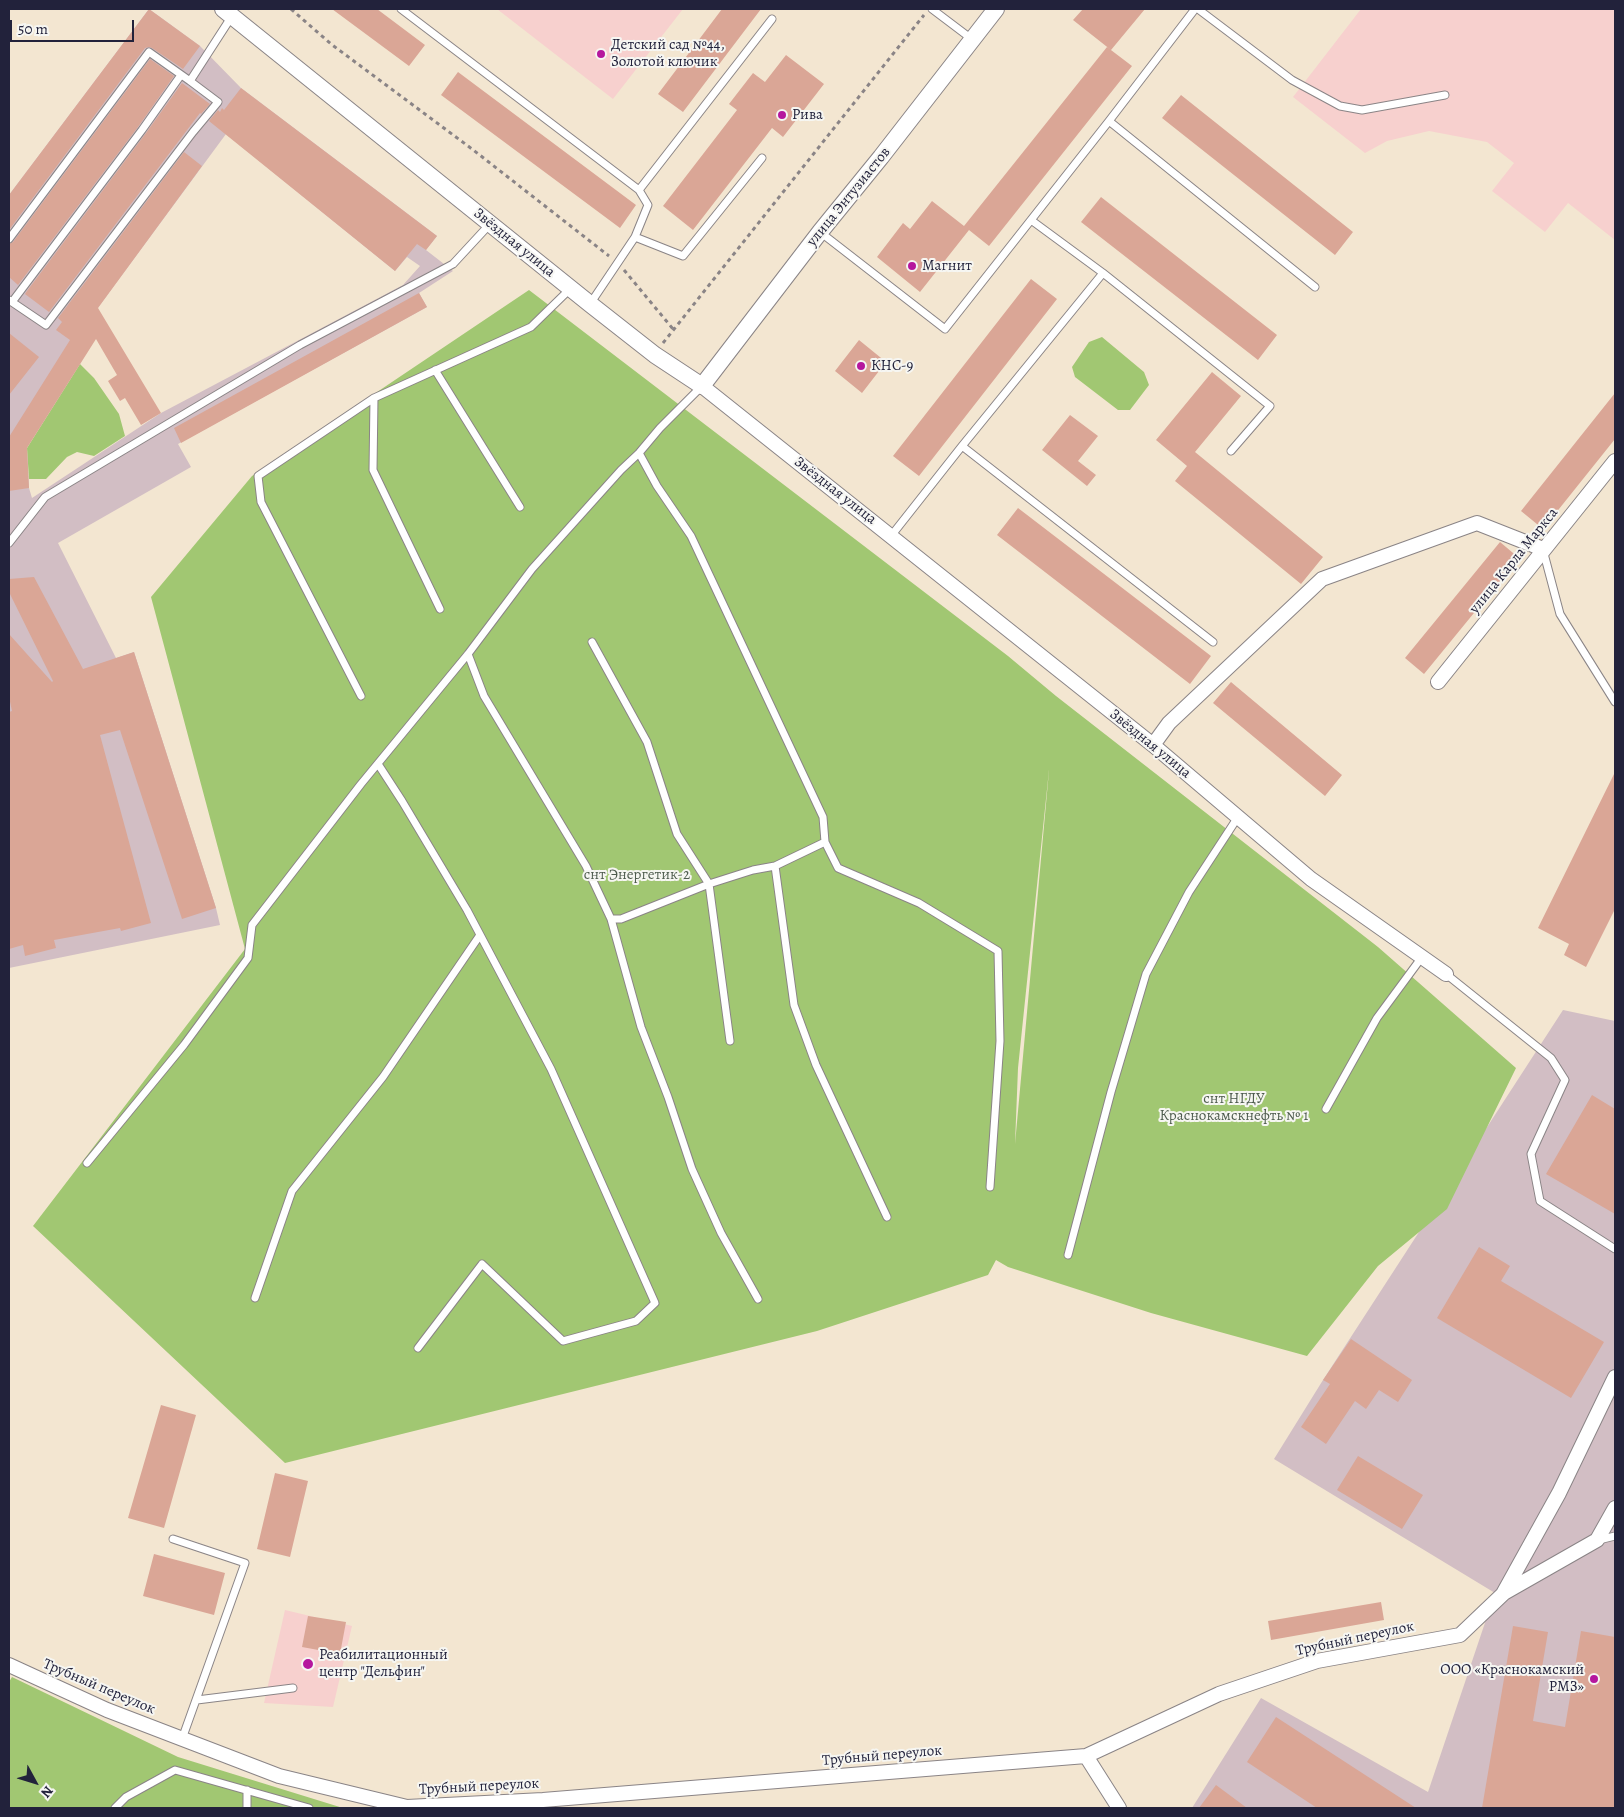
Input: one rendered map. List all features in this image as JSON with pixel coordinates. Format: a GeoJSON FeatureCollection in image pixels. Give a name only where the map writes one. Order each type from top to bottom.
{"type":"FeatureCollection","features":[{"type":"Feature","properties":{"kind":"street","name":"улица Энтузиастов"},"geometry":{"type":"LineString","coordinates":[[702,386],[820,232],[996,9]]}},
{"type":"Feature","properties":{"kind":"street","name":"Звёздная улица"},"geometry":{"type":"LineString","coordinates":[[227,12],[570,289],[654,355],[702,386],[891,536],[1152,745],[1311,879],[1446,974]]}},
{"type":"Feature","properties":{"kind":"street","name":"улица Карла Маркса"},"geometry":{"type":"LineString","coordinates":[[1438,682],[1615,461]]}},
{"type":"Feature","properties":{"kind":"street"},"geometry":{"type":"LineString","coordinates":[[1152,745],[1169,723],[1322,579],[1477,523],[1543,549]]}},
{"type":"Feature","properties":{"kind":"street","name":"Трубный переулок"},"geometry":{"type":"LineString","coordinates":[[9,1665],[107,1710],[279,1776],[407,1807],[603,1802],[1086,1756],[1219,1694],[1317,1661],[1460,1635],[1503,1594],[1559,1493],[1615,1377]]}},
{"type":"Feature","properties":{"kind":"street"},"geometry":{"type":"LineString","coordinates":[[1503,1594],[1597,1540],[1615,1508]]}},
{"type":"Feature","properties":{"kind":"street"},"geometry":{"type":"LineString","coordinates":[[1086,1756],[1119,1808]]}},
{"type":"Feature","properties":{"kind":"lane"},"geometry":{"type":"LineString","coordinates":[[401,9],[639,190],[648,205],[635,237],[590,304]]}},
{"type":"Feature","properties":{"kind":"lane"},"geometry":{"type":"LineString","coordinates":[[930,9],[973,40]]}},
{"type":"Feature","properties":{"kind":"lane"},"geometry":{"type":"LineString","coordinates":[[820,232],[945,330],[1196,9],[1292,80],[1340,106],[1362,110],[1444,95]]}},
{"type":"Feature","properties":{"kind":"lane"},"geometry":{"type":"LineString","coordinates":[[190,81],[227,12]]}},
{"type":"Feature","properties":{"kind":"lane"},"geometry":{"type":"LineString","coordinates":[[639,190],[772,19]]}},
{"type":"Feature","properties":{"kind":"lane"},"geometry":{"type":"LineString","coordinates":[[9,239],[149,52],[190,81],[218,102],[46,325],[10,301],[136,138],[181,75]]}},
{"type":"Feature","properties":{"kind":"lane"},"geometry":{"type":"LineString","coordinates":[[1109,121],[1315,287]]}},
{"type":"Feature","properties":{"kind":"lane"},"geometry":{"type":"LineString","coordinates":[[635,237],[683,256],[762,158]]}},
{"type":"Feature","properties":{"kind":"lane"},"geometry":{"type":"LineString","coordinates":[[1031,220],[1103,273],[1270,406],[1231,451]]}},
{"type":"Feature","properties":{"kind":"lane"},"geometry":{"type":"LineString","coordinates":[[9,543],[46,497],[300,345],[453,264],[490,224]]}},
{"type":"Feature","properties":{"kind":"lane"},"geometry":{"type":"LineString","coordinates":[[891,536],[1103,273]]}},
{"type":"Feature","properties":{"kind":"lane"},"geometry":{"type":"LineString","coordinates":[[361,696],[261,502],[258,476],[374,398],[531,327],[570,289]]}},
{"type":"Feature","properties":{"kind":"lane"},"geometry":{"type":"LineString","coordinates":[[435,370],[520,507]]}},
{"type":"Feature","properties":{"kind":"lane"},"geometry":{"type":"LineString","coordinates":[[87,1163],[184,1046],[248,958],[252,925],[361,784],[468,654],[532,569],[620,470],[639,453],[660,428],[702,386]]}},
{"type":"Feature","properties":{"kind":"lane"},"geometry":{"type":"LineString","coordinates":[[374,398],[374,470],[440,609]]}},
{"type":"Feature","properties":{"kind":"lane"},"geometry":{"type":"LineString","coordinates":[[962,446],[1213,642]]}},
{"type":"Feature","properties":{"kind":"lane"},"geometry":{"type":"LineString","coordinates":[[639,453],[656,486],[691,536],[823,818],[825,842],[838,868],[919,904],[998,951],[1000,1041],[990,1187]]}},
{"type":"Feature","properties":{"kind":"lane"},"geometry":{"type":"LineString","coordinates":[[1543,549],[1560,614],[1615,702]]}},
{"type":"Feature","properties":{"kind":"lane"},"geometry":{"type":"LineString","coordinates":[[592,642],[647,742],[678,834],[709,884],[730,1041]]}},
{"type":"Feature","properties":{"kind":"lane"},"geometry":{"type":"LineString","coordinates":[[468,654],[484,696],[586,866],[612,919],[641,1027],[668,1097],[692,1169],[721,1234],[758,1299]]}},
{"type":"Feature","properties":{"kind":"lane"},"geometry":{"type":"LineString","coordinates":[[378,764],[467,910],[552,1069],[655,1303],[636,1321],[563,1341],[482,1264],[418,1348]]}},
{"type":"Feature","properties":{"kind":"lane"},"geometry":{"type":"LineString","coordinates":[[1068,1255],[1111,1092],[1146,974],[1189,892],[1238,817]]}},
{"type":"Feature","properties":{"kind":"lane"},"geometry":{"type":"LineString","coordinates":[[612,919],[621,918],[709,884],[753,870],[775,866],[825,842]]}},
{"type":"Feature","properties":{"kind":"lane"},"geometry":{"type":"LineString","coordinates":[[775,866],[794,1005],[816,1065],[887,1217]]}},
{"type":"Feature","properties":{"kind":"lane"},"geometry":{"type":"LineString","coordinates":[[255,1298],[292,1191],[383,1077],[480,935]]}},
{"type":"Feature","properties":{"kind":"lane"},"geometry":{"type":"LineString","coordinates":[[1326,1109],[1377,1018],[1422,957]]}},
{"type":"Feature","properties":{"kind":"lane"},"geometry":{"type":"LineString","coordinates":[[1446,974],[1551,1058],[1565,1080],[1531,1154],[1540,1201],[1615,1249]]}},
{"type":"Feature","properties":{"kind":"lane"},"geometry":{"type":"LineString","coordinates":[[1597,1540],[1615,1536]]}},
{"type":"Feature","properties":{"kind":"lane"},"geometry":{"type":"LineString","coordinates":[[174,1538],[245,1563],[198,1700],[182,1740]]}},
{"type":"Feature","properties":{"kind":"lane"},"geometry":{"type":"LineString","coordinates":[[198,1700],[293,1688]]}},
{"type":"Feature","properties":{"kind":"lane"},"geometry":{"type":"LineString","coordinates":[[115,1808],[126,1798],[175,1770],[308,1808]]}},
{"type":"Feature","properties":{"kind":"lane"},"geometry":{"type":"LineString","coordinates":[[247,1790],[247,1808]]}},
{"type":"Feature","properties":{"kind":"path"},"geometry":{"type":"LineString","coordinates":[[291,9],[331,44],[472,149],[618,263],[673,329]]}},
{"type":"Feature","properties":{"kind":"path"},"geometry":{"type":"LineString","coordinates":[[654,355],[930,9]]}},
{"type":"Feature","properties":{"kind":"shaded area"},"geometry":{"type":"Polygon","coordinates":[[[149,9],[200,46],[241,88],[437,236],[426,250],[453,271],[419,293],[427,307],[178,444],[191,467],[58,543],[116,658],[134,652],[220,925],[9,968],[9,195],[149,9]],[[226,134],[77,336],[27,447],[29,488],[32,498],[161,413],[403,285],[420,266],[407,257],[395,271],[226,134]]]}},
{"type":"Feature","properties":{"kind":"shaded area","name":"Детский сад №44, Золотой ключик"},"geometry":{"type":"Polygon","coordinates":[[[497,9],[683,9],[613,99],[497,9]]]}},
{"type":"Feature","properties":{"kind":"shaded area"},"geometry":{"type":"Polygon","coordinates":[[[1361,9],[1615,9],[1615,240],[1568,203],[1545,232],[1492,191],[1514,163],[1487,142],[1429,131],[1387,141],[1365,153],[1293,97],[1361,9]]]}},
{"type":"Feature","properties":{"kind":"shaded area"},"geometry":{"type":"Polygon","coordinates":[[[1563,1010],[1615,1021],[1615,1808],[1192,1808],[1261,1698],[1428,1792],[1495,1593],[1274,1459],[1323,1380],[1563,1010]]]}},
{"type":"Feature","properties":{"kind":"shaded area","name":"Реабилитационный центр \"Дельфин\""},"geometry":{"type":"Polygon","coordinates":[[[285,1610],[352,1626],[333,1707],[264,1703],[285,1610]]]}},
{"type":"Feature","properties":{"kind":"green space","name":"снт Энергетик-2"},"geometry":{"type":"Polygon","coordinates":[[[529,290],[1008,656],[1056,696],[1378,947],[1516,1068],[1447,1209],[1378,1266],[1307,1356],[1151,1313],[1008,1267],[996,1260],[988,1275],[817,1331],[285,1463],[33,1226],[245,949],[151,597],[252,476],[529,290]],[[1049,770],[1018,1068],[1015,1144],[1049,770]]]}},
{"type":"Feature","properties":{"kind":"green space"},"geometry":{"type":"Polygon","coordinates":[[[1102,337],[1144,372],[1149,385],[1130,410],[1118,410],[1075,377],[1072,367],[1089,342],[1102,337]]]}},
{"type":"Feature","properties":{"kind":"green space"},"geometry":{"type":"Polygon","coordinates":[[[80,364],[94,378],[119,414],[125,436],[94,456],[77,452],[67,457],[46,479],[29,479],[27,448],[80,364]]]}},
{"type":"Feature","properties":{"kind":"green space"},"geometry":{"type":"Polygon","coordinates":[[[12,1677],[178,1757],[343,1808],[9,1808],[9,1682],[12,1677]]]}},
{"type":"Feature","properties":{"kind":"building"},"geometry":{"type":"Polygon","coordinates":[[[149,9],[200,46],[183,69],[152,48],[145,48],[9,230],[9,195],[149,9]]]}},
{"type":"Feature","properties":{"kind":"building"},"geometry":{"type":"Polygon","coordinates":[[[332,9],[377,9],[425,45],[409,66],[332,9]]]}},
{"type":"Feature","properties":{"kind":"building"},"geometry":{"type":"Polygon","coordinates":[[[722,9],[761,9],[683,112],[658,94],[722,9]]]}},
{"type":"Feature","properties":{"kind":"building"},"geometry":{"type":"Polygon","coordinates":[[[1083,9],[1145,9],[1111,50],[1073,20],[1083,9]]]}},
{"type":"Feature","properties":{"kind":"building"},"geometry":{"type":"Polygon","coordinates":[[[1107,47],[1132,66],[989,246],[969,230],[920,292],[877,257],[903,223],[910,229],[932,201],[964,226],[1107,47]]]}},
{"type":"Feature","properties":{"kind":"building"},"geometry":{"type":"Polygon","coordinates":[[[786,55],[824,84],[783,137],[772,128],[693,230],[663,206],[737,110],[729,104],[753,73],[765,82],[786,55]]]}},
{"type":"Feature","properties":{"kind":"building"},"geometry":{"type":"Polygon","coordinates":[[[150,59],[174,76],[138,127],[18,285],[9,277],[9,244],[13,242],[150,59]]]}},
{"type":"Feature","properties":{"kind":"building"},"geometry":{"type":"Polygon","coordinates":[[[458,72],[636,205],[620,228],[441,95],[458,72]]]}},
{"type":"Feature","properties":{"kind":"building"},"geometry":{"type":"Polygon","coordinates":[[[182,83],[210,104],[200,113],[49,312],[25,294],[182,83]]]}},
{"type":"Feature","properties":{"kind":"building"},"geometry":{"type":"Polygon","coordinates":[[[241,88],[437,236],[426,250],[417,244],[395,271],[209,121],[218,110],[220,112],[222,108],[224,110],[241,88]]]}},
{"type":"Feature","properties":{"kind":"building"},"geometry":{"type":"Polygon","coordinates":[[[1181,95],[1353,232],[1335,255],[1162,118],[1181,95]]]}},
{"type":"Feature","properties":{"kind":"building"},"geometry":{"type":"Polygon","coordinates":[[[184,152],[202,166],[98,308],[161,413],[141,425],[125,398],[120,401],[108,381],[117,375],[96,339],[27,448],[29,488],[9,491],[9,437],[70,340],[56,330],[62,322],[58,318],[184,152]]]}},
{"type":"Feature","properties":{"kind":"building"},"geometry":{"type":"Polygon","coordinates":[[[1101,197],[1277,335],[1258,360],[1081,222],[1101,197]]]}},
{"type":"Feature","properties":{"kind":"building"},"geometry":{"type":"Polygon","coordinates":[[[1031,279],[1057,299],[919,476],[893,456],[1031,279]]]}},
{"type":"Feature","properties":{"kind":"building"},"geometry":{"type":"Polygon","coordinates":[[[419,293],[427,307],[181,443],[174,428],[419,293]]]}},
{"type":"Feature","properties":{"kind":"building"},"geometry":{"type":"Polygon","coordinates":[[[9,333],[39,357],[9,395],[9,333]]]}},
{"type":"Feature","properties":{"kind":"building","name":"КНС-9"},"geometry":{"type":"Polygon","coordinates":[[[859,340],[886,362],[862,393],[835,371],[859,340]]]}},
{"type":"Feature","properties":{"kind":"building"},"geometry":{"type":"Polygon","coordinates":[[[1212,372],[1241,396],[1195,452],[1323,557],[1301,584],[1175,481],[1187,466],[1156,440],[1212,372]]]}},
{"type":"Feature","properties":{"kind":"building"},"geometry":{"type":"Polygon","coordinates":[[[1615,393],[1615,439],[1543,529],[1521,511],[1615,393]]]}},
{"type":"Feature","properties":{"kind":"building"},"geometry":{"type":"Polygon","coordinates":[[[1070,415],[1098,436],[1078,461],[1096,475],[1087,486],[1042,450],[1070,415]]]}},
{"type":"Feature","properties":{"kind":"building"},"geometry":{"type":"Polygon","coordinates":[[[1018,508],[1211,656],[1190,684],[997,535],[1018,508]]]}},
{"type":"Feature","properties":{"kind":"building"},"geometry":{"type":"Polygon","coordinates":[[[1500,542],[1519,558],[1424,674],[1405,658],[1500,542]]]}},
{"type":"Feature","properties":{"kind":"building"},"geometry":{"type":"Polygon","coordinates":[[[34,577],[83,669],[134,652],[216,908],[182,919],[120,730],[100,735],[151,923],[121,931],[120,928],[54,940],[56,948],[25,956],[23,945],[9,949],[9,712],[12,711],[9,697],[9,634],[53,681],[9,592],[9,579],[34,577]]]}},
{"type":"Feature","properties":{"kind":"building"},"geometry":{"type":"Polygon","coordinates":[[[1231,682],[1342,775],[1325,796],[1213,703],[1231,682]]]}},
{"type":"Feature","properties":{"kind":"building"},"geometry":{"type":"Polygon","coordinates":[[[1615,772],[1615,909],[1586,967],[1564,955],[1569,944],[1538,928],[1615,772]]]}},
{"type":"Feature","properties":{"kind":"building"},"geometry":{"type":"Polygon","coordinates":[[[1592,1095],[1615,1109],[1615,1214],[1546,1174],[1592,1095]]]}},
{"type":"Feature","properties":{"kind":"building"},"geometry":{"type":"Polygon","coordinates":[[[1479,1247],[1510,1266],[1501,1281],[1604,1342],[1571,1398],[1437,1318],[1479,1247]]]}},
{"type":"Feature","properties":{"kind":"building"},"geometry":{"type":"Polygon","coordinates":[[[1351,1339],[1412,1380],[1398,1402],[1379,1390],[1366,1409],[1355,1401],[1326,1444],[1301,1427],[1330,1384],[1323,1380],[1351,1339]]]}},
{"type":"Feature","properties":{"kind":"building"},"geometry":{"type":"Polygon","coordinates":[[[161,1405],[196,1415],[164,1528],[128,1518],[161,1405]]]}},
{"type":"Feature","properties":{"kind":"building"},"geometry":{"type":"Polygon","coordinates":[[[1358,1456],[1423,1495],[1402,1529],[1337,1490],[1358,1456]]]}},
{"type":"Feature","properties":{"kind":"building"},"geometry":{"type":"Polygon","coordinates":[[[275,1473],[308,1481],[290,1557],[257,1549],[275,1473]]]}},
{"type":"Feature","properties":{"kind":"building"},"geometry":{"type":"Polygon","coordinates":[[[154,1554],[225,1573],[214,1615],[143,1596],[154,1554]]]}},
{"type":"Feature","properties":{"kind":"building"},"geometry":{"type":"Polygon","coordinates":[[[1381,1602],[1384,1620],[1271,1640],[1268,1621],[1381,1602]]]}},
{"type":"Feature","properties":{"kind":"building"},"geometry":{"type":"Polygon","coordinates":[[[308,1616],[346,1622],[340,1654],[302,1647],[308,1616]]]}},
{"type":"Feature","properties":{"kind":"building","name":"ООО «Краснокамский РМЗ»"},"geometry":{"type":"Polygon","coordinates":[[[1513,1626],[1548,1632],[1533,1721],[1565,1727],[1581,1631],[1615,1637],[1615,1808],[1482,1808],[1513,1626]]]}},
{"type":"Feature","properties":{"kind":"building"},"geometry":{"type":"Polygon","coordinates":[[[1276,1717],[1416,1808],[1317,1808],[1247,1762],[1276,1717]]]}},
{"type":"Feature","properties":{"kind":"building"},"geometry":{"type":"Polygon","coordinates":[[[1216,1785],[1247,1808],[1199,1808],[1216,1785]]]}},
{"type":"Feature","properties":{"kind":"place","name":"Детский сад №44, Золотой ключик"},"geometry":{"type":"Point","coordinates":[601,54]}},
{"type":"Feature","properties":{"kind":"place","name":"Рива"},"geometry":{"type":"Point","coordinates":[782,115]}},
{"type":"Feature","properties":{"kind":"place","name":"Магнит"},"geometry":{"type":"Point","coordinates":[912,266]}},
{"type":"Feature","properties":{"kind":"place","name":"КНС-9"},"geometry":{"type":"Point","coordinates":[861,366]}},
{"type":"Feature","properties":{"kind":"place","name":"Реабилитационный центр \"Дельфин\""},"geometry":{"type":"Point","coordinates":[308,1664]}},
{"type":"Feature","properties":{"kind":"place","name":"ООО «Краснокамский РМЗ»"},"geometry":{"type":"Point","coordinates":[1594,1679]}},
{"type":"Feature","properties":{"kind":"park label","name":"снт НГДУ Краснокамскнефть № 1"},"geometry":{"type":"Point","coordinates":[1234,1108]}}]}
